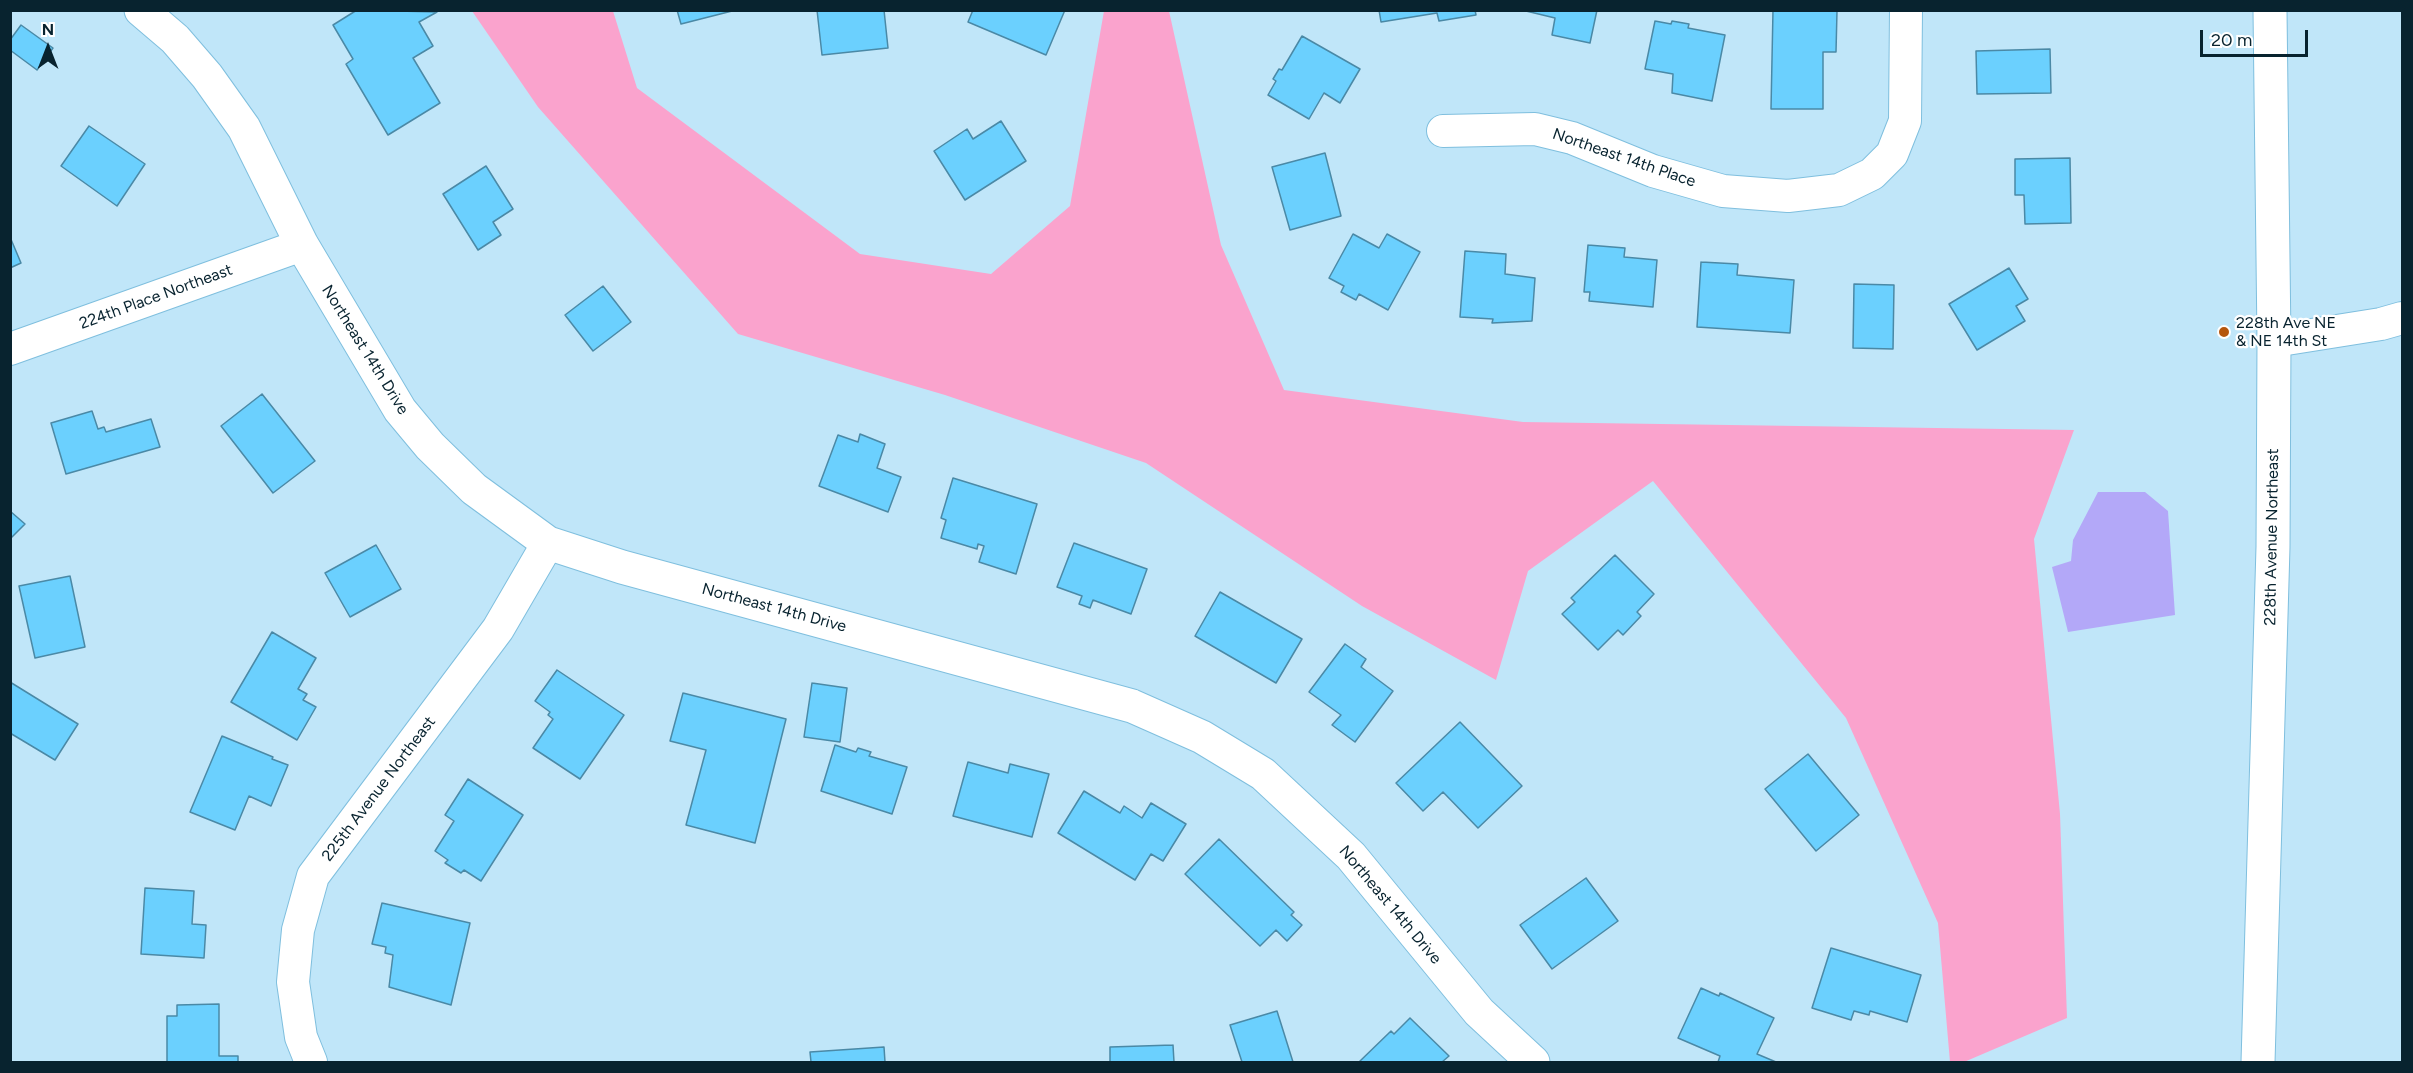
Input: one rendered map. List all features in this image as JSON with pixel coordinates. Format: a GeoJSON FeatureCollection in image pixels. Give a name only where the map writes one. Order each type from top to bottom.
{"type":"FeatureCollection","features":[{"type":"Feature","properties":{"kind":"street","name":"Northeast 14th Drive"},"geometry":{"type":"LineString","coordinates":[[141,10],[181,46],[207,76],[244,128],[302,245],[400,410],[430,446],[474,489],[548,543],[622,567],[1132,706],[1202,737],[1263,774],[1351,856],[1479,1012],[1533,1062]]}},
{"type":"Feature","properties":{"kind":"street","name":"Northeast 14th Place"},"geometry":{"type":"LineString","coordinates":[[1443,131],[1535,129],[1572,138],[1653,171],[1723,191],[1788,196],[1839,190],[1872,174],[1892,154],[1905,121],[1906,10]]}},
{"type":"Feature","properties":{"kind":"street","name":"228th Avenue Northeast"},"geometry":{"type":"LineString","coordinates":[[2258,1062],[2273,547],[2274,341],[2270,10]]}},
{"type":"Feature","properties":{"kind":"street","name":"224th Place Northeast"},"geometry":{"type":"LineString","coordinates":[[10,349],[302,245]]}},
{"type":"Feature","properties":{"kind":"street"},"geometry":{"type":"LineString","coordinates":[[2274,341],[2381,324],[2403,318]]}},
{"type":"Feature","properties":{"kind":"street","name":"225th Avenue Northeast"},"geometry":{"type":"LineString","coordinates":[[310,1062],[301,1037],[293,982],[298,930],[314,876],[498,629],[548,543]]}},
{"type":"Feature","properties":{"kind":"shaded area"},"geometry":{"type":"Polygon","coordinates":[[[472,11],[613,11],[637,88],[860,254],[991,274],[1070,206],[1104,11],[1169,11],[1221,245],[1284,390],[1523,422],[2074,430],[2034,539],[2060,814],[2067,1018],[1964,1062],[1950,1062],[1938,923],[1846,718],[1653,481],[1528,571],[1496,680],[1362,606],[1146,463],[945,395],[738,334],[538,107],[472,11]]]}},
{"type":"Feature","properties":{"kind":"shaded area"},"geometry":{"type":"Polygon","coordinates":[[[2098,492],[2145,492],[2168,511],[2175,615],[2068,632],[2052,567],[2071,561],[2073,540],[2098,492]]]}},
{"type":"Feature","properties":{"kind":"building"},"geometry":{"type":"Polygon","coordinates":[[[357,10],[437,12],[419,22],[433,46],[413,58],[440,103],[388,135],[346,64],[353,59],[333,25],[357,10]]]}},
{"type":"Feature","properties":{"kind":"building"},"geometry":{"type":"Polygon","coordinates":[[[677,10],[736,10],[681,24],[677,10]]]}},
{"type":"Feature","properties":{"kind":"building"},"geometry":{"type":"Polygon","coordinates":[[[817,10],[884,10],[888,48],[822,55],[817,10]]]}},
{"type":"Feature","properties":{"kind":"building"},"geometry":{"type":"Polygon","coordinates":[[[973,10],[1065,10],[1046,55],[968,22],[973,10]]]}},
{"type":"Feature","properties":{"kind":"building"},"geometry":{"type":"Polygon","coordinates":[[[1379,10],[1475,10],[1476,15],[1439,21],[1437,13],[1381,22],[1379,10]]]}},
{"type":"Feature","properties":{"kind":"building"},"geometry":{"type":"Polygon","coordinates":[[[1597,10],[1590,43],[1552,35],[1555,18],[1526,11],[1597,10]]]}},
{"type":"Feature","properties":{"kind":"building"},"geometry":{"type":"Polygon","coordinates":[[[1773,10],[1837,11],[1836,52],[1823,52],[1823,109],[1771,109],[1773,10]]]}},
{"type":"Feature","properties":{"kind":"building"},"geometry":{"type":"Polygon","coordinates":[[[1655,21],[1689,24],[1688,28],[1725,35],[1712,101],[1672,93],[1673,74],[1645,69],[1655,21]]]}},
{"type":"Feature","properties":{"kind":"building"},"geometry":{"type":"Polygon","coordinates":[[[21,25],[53,48],[37,70],[10,50],[10,40],[21,25]]]}},
{"type":"Feature","properties":{"kind":"building"},"geometry":{"type":"Polygon","coordinates":[[[1302,36],[1360,69],[1340,103],[1324,93],[1309,119],[1268,95],[1276,81],[1273,79],[1279,69],[1282,70],[1302,36]]]}},
{"type":"Feature","properties":{"kind":"building"},"geometry":{"type":"Polygon","coordinates":[[[2050,49],[2051,93],[1977,94],[1976,51],[2050,49]]]}},
{"type":"Feature","properties":{"kind":"building"},"geometry":{"type":"Polygon","coordinates":[[[1001,121],[1026,161],[965,200],[934,151],[967,129],[973,139],[1001,121]]]}},
{"type":"Feature","properties":{"kind":"building"},"geometry":{"type":"Polygon","coordinates":[[[89,126],[145,164],[117,206],[61,166],[89,126]]]}},
{"type":"Feature","properties":{"kind":"building"},"geometry":{"type":"Polygon","coordinates":[[[1325,153],[1341,216],[1290,230],[1272,167],[1325,153]]]}},
{"type":"Feature","properties":{"kind":"building"},"geometry":{"type":"Polygon","coordinates":[[[2070,158],[2071,223],[2025,224],[2024,195],[2015,195],[2015,159],[2070,158]]]}},
{"type":"Feature","properties":{"kind":"building"},"geometry":{"type":"Polygon","coordinates":[[[486,166],[513,209],[493,222],[501,235],[478,250],[443,194],[486,166]]]}},
{"type":"Feature","properties":{"kind":"building"},"geometry":{"type":"Polygon","coordinates":[[[1353,234],[1379,248],[1387,234],[1420,252],[1388,310],[1359,294],[1356,300],[1341,292],[1344,286],[1329,278],[1353,234]]]}},
{"type":"Feature","properties":{"kind":"building"},"geometry":{"type":"Polygon","coordinates":[[[10,237],[21,263],[10,268],[10,237]]]}},
{"type":"Feature","properties":{"kind":"building"},"geometry":{"type":"Polygon","coordinates":[[[1588,245],[1625,248],[1624,257],[1657,260],[1653,307],[1589,301],[1590,292],[1584,292],[1588,245]]]}},
{"type":"Feature","properties":{"kind":"building"},"geometry":{"type":"Polygon","coordinates":[[[1465,251],[1506,254],[1505,274],[1535,278],[1532,321],[1492,323],[1493,319],[1460,317],[1465,251]]]}},
{"type":"Feature","properties":{"kind":"building"},"geometry":{"type":"Polygon","coordinates":[[[1701,262],[1738,264],[1737,275],[1794,280],[1790,333],[1697,327],[1701,262]]]}},
{"type":"Feature","properties":{"kind":"building"},"geometry":{"type":"Polygon","coordinates":[[[2009,268],[2028,299],[2016,306],[2025,321],[1977,350],[1949,304],[2009,268]]]}},
{"type":"Feature","properties":{"kind":"building"},"geometry":{"type":"Polygon","coordinates":[[[1854,284],[1894,285],[1893,349],[1853,348],[1854,284]]]}},
{"type":"Feature","properties":{"kind":"building"},"geometry":{"type":"Polygon","coordinates":[[[603,286],[631,322],[593,351],[565,315],[603,286]]]}},
{"type":"Feature","properties":{"kind":"building"},"geometry":{"type":"Polygon","coordinates":[[[262,394],[315,461],[273,493],[221,426],[262,394]]]}},
{"type":"Feature","properties":{"kind":"building"},"geometry":{"type":"Polygon","coordinates":[[[92,411],[98,429],[104,427],[106,432],[151,419],[160,447],[66,474],[51,423],[92,411]]]}},
{"type":"Feature","properties":{"kind":"building"},"geometry":{"type":"Polygon","coordinates":[[[860,434],[885,444],[877,468],[901,477],[888,512],[819,486],[838,435],[858,442],[860,434]]]}},
{"type":"Feature","properties":{"kind":"building"},"geometry":{"type":"Polygon","coordinates":[[[953,478],[1037,504],[1016,574],[979,562],[984,546],[978,544],[977,549],[941,538],[946,520],[941,518],[953,478]]]}},
{"type":"Feature","properties":{"kind":"building"},"geometry":{"type":"Polygon","coordinates":[[[10,511],[25,524],[10,539],[10,511]]]}},
{"type":"Feature","properties":{"kind":"building"},"geometry":{"type":"Polygon","coordinates":[[[1074,543],[1147,569],[1131,614],[1093,600],[1090,608],[1079,604],[1082,596],[1057,587],[1074,543]]]}},
{"type":"Feature","properties":{"kind":"building"},"geometry":{"type":"Polygon","coordinates":[[[376,545],[401,589],[350,617],[325,573],[376,545]]]}},
{"type":"Feature","properties":{"kind":"building"},"geometry":{"type":"Polygon","coordinates":[[[1615,555],[1654,594],[1637,612],[1641,616],[1623,635],[1618,630],[1598,650],[1562,614],[1575,602],[1571,598],[1615,555]]]}},
{"type":"Feature","properties":{"kind":"building"},"geometry":{"type":"Polygon","coordinates":[[[70,576],[85,647],[35,658],[19,586],[70,576]]]}},
{"type":"Feature","properties":{"kind":"building"},"geometry":{"type":"Polygon","coordinates":[[[1220,592],[1302,639],[1276,683],[1195,636],[1220,592]]]}},
{"type":"Feature","properties":{"kind":"building"},"geometry":{"type":"Polygon","coordinates":[[[272,632],[316,658],[298,689],[307,694],[303,700],[316,707],[297,740],[231,702],[272,632]]]}},
{"type":"Feature","properties":{"kind":"building"},"geometry":{"type":"Polygon","coordinates":[[[1345,644],[1366,659],[1361,667],[1393,691],[1355,742],[1332,725],[1341,715],[1309,692],[1345,644]]]}},
{"type":"Feature","properties":{"kind":"building"},"geometry":{"type":"Polygon","coordinates":[[[557,670],[624,715],[580,779],[533,748],[553,719],[548,715],[550,712],[535,701],[557,670]]]}},
{"type":"Feature","properties":{"kind":"building"},"geometry":{"type":"Polygon","coordinates":[[[10,682],[78,724],[55,760],[10,733],[10,682]]]}},
{"type":"Feature","properties":{"kind":"building"},"geometry":{"type":"Polygon","coordinates":[[[812,683],[847,688],[840,742],[804,737],[812,683]]]}},
{"type":"Feature","properties":{"kind":"building"},"geometry":{"type":"Polygon","coordinates":[[[683,693],[786,719],[755,843],[686,825],[706,750],[670,741],[683,693]]]}},
{"type":"Feature","properties":{"kind":"building"},"geometry":{"type":"Polygon","coordinates":[[[1460,722],[1522,786],[1478,828],[1443,792],[1423,811],[1396,783],[1460,722]]]}},
{"type":"Feature","properties":{"kind":"building"},"geometry":{"type":"Polygon","coordinates":[[[222,736],[288,765],[271,806],[249,796],[235,830],[190,812],[222,736]]]}},
{"type":"Feature","properties":{"kind":"building"},"geometry":{"type":"Polygon","coordinates":[[[835,745],[856,752],[858,748],[871,752],[869,756],[907,767],[892,814],[821,791],[835,745]]]}},
{"type":"Feature","properties":{"kind":"building"},"geometry":{"type":"Polygon","coordinates":[[[1808,754],[1859,815],[1816,851],[1765,789],[1808,754]]]}},
{"type":"Feature","properties":{"kind":"building"},"geometry":{"type":"Polygon","coordinates":[[[968,762],[1008,773],[1010,764],[1049,774],[1032,837],[953,816],[968,762]]]}},
{"type":"Feature","properties":{"kind":"building"},"geometry":{"type":"Polygon","coordinates":[[[468,779],[523,815],[481,881],[464,870],[461,873],[445,863],[448,860],[435,851],[454,821],[445,815],[468,779]]]}},
{"type":"Feature","properties":{"kind":"building"},"geometry":{"type":"Polygon","coordinates":[[[1084,791],[1120,813],[1124,806],[1142,818],[1151,803],[1186,824],[1163,861],[1151,854],[1135,880],[1058,833],[1084,791]]]}},
{"type":"Feature","properties":{"kind":"building"},"geometry":{"type":"Polygon","coordinates":[[[1219,839],[1294,912],[1291,915],[1302,925],[1287,941],[1276,930],[1260,946],[1185,874],[1219,839]]]}},
{"type":"Feature","properties":{"kind":"building"},"geometry":{"type":"Polygon","coordinates":[[[1586,878],[1618,921],[1552,969],[1520,925],[1586,878]]]}},
{"type":"Feature","properties":{"kind":"building"},"geometry":{"type":"Polygon","coordinates":[[[145,888],[194,891],[192,924],[206,925],[204,958],[141,954],[145,888]]]}},
{"type":"Feature","properties":{"kind":"building"},"geometry":{"type":"Polygon","coordinates":[[[382,903],[470,923],[451,1005],[389,987],[393,955],[385,953],[386,947],[372,944],[382,903]]]}},
{"type":"Feature","properties":{"kind":"building"},"geometry":{"type":"Polygon","coordinates":[[[1831,948],[1921,975],[1907,1022],[1870,1011],[1869,1015],[1854,1011],[1851,1020],[1812,1008],[1831,948]]]}},
{"type":"Feature","properties":{"kind":"building"},"geometry":{"type":"Polygon","coordinates":[[[1701,988],[1719,996],[1720,993],[1774,1018],[1757,1054],[1776,1062],[1718,1062],[1720,1056],[1678,1038],[1701,988]]]}},
{"type":"Feature","properties":{"kind":"building"},"geometry":{"type":"Polygon","coordinates":[[[219,1004],[219,1056],[238,1056],[238,1062],[167,1062],[167,1016],[177,1016],[177,1005],[219,1004]]]}},
{"type":"Feature","properties":{"kind":"building"},"geometry":{"type":"Polygon","coordinates":[[[1277,1011],[1293,1062],[1242,1062],[1230,1025],[1277,1011]]]}},
{"type":"Feature","properties":{"kind":"building"},"geometry":{"type":"Polygon","coordinates":[[[1410,1018],[1449,1056],[1442,1062],[1359,1062],[1391,1031],[1394,1034],[1410,1018]]]}},
{"type":"Feature","properties":{"kind":"building"},"geometry":{"type":"Polygon","coordinates":[[[1173,1045],[1174,1062],[1110,1062],[1110,1047],[1173,1045]]]}},
{"type":"Feature","properties":{"kind":"building"},"geometry":{"type":"Polygon","coordinates":[[[884,1047],[885,1062],[811,1062],[810,1052],[884,1047]]]}},
{"type":"Feature","properties":{"kind":"place","name":"228th Ave NE & NE 14th St"},"geometry":{"type":"Point","coordinates":[2224,332]}}]}
